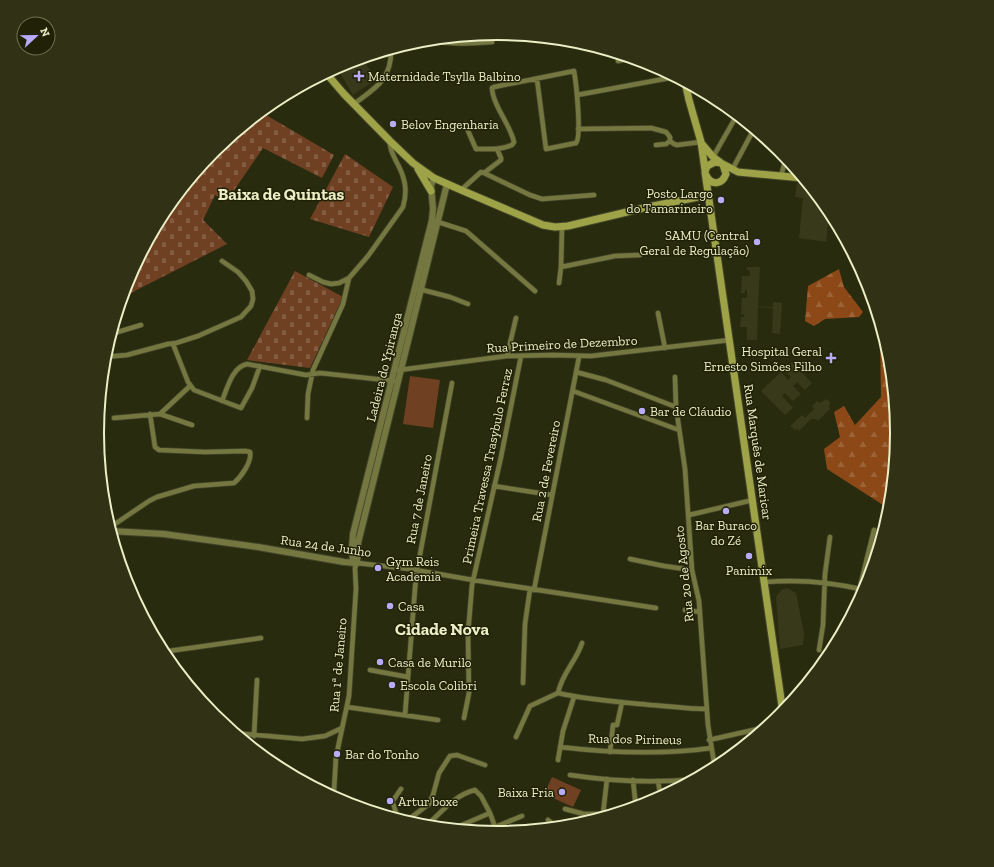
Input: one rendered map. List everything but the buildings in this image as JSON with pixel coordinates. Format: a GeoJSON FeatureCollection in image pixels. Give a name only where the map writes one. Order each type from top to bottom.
{"type":"FeatureCollection","features":[{"type":"Feature","properties":{"kind":"main road"},"geometry":{"type":"LineString","coordinates":[[330,78],[354,104],[413,163],[434,178],[543,225],[549,226],[562,226],[708,195],[726,174],[722,164],[698,142],[686,89]]}},
{"type":"Feature","properties":{"kind":"main road","name":"Rua Marquês de Maricar"},"geometry":{"type":"LineString","coordinates":[[698,142],[705,174],[783,704]]}},
{"type":"Feature","properties":{"kind":"main road"},"geometry":{"type":"LineString","coordinates":[[735,171],[720,182],[711,182],[705,174],[707,166],[712,162],[718,162],[735,171],[796,177]]}},
{"type":"Feature","properties":{"kind":"main road"},"geometry":{"type":"LineString","coordinates":[[413,163],[431,191]]}},
{"type":"Feature","properties":{"kind":"street"},"geometry":{"type":"LineString","coordinates":[[451,43],[492,42]]}},
{"type":"Feature","properties":{"kind":"street"},"geometry":{"type":"LineString","coordinates":[[354,104],[385,79],[390,68],[391,54]]}},
{"type":"Feature","properties":{"kind":"street"},"geometry":{"type":"LineString","coordinates":[[464,124],[476,149],[489,148],[497,150],[512,145],[514,142],[512,135],[492,94],[492,88],[574,71],[577,95],[578,129],[578,139],[576,142],[546,149],[537,79]]}},
{"type":"Feature","properties":{"kind":"street"},"geometry":{"type":"LineString","coordinates":[[577,95],[666,79]]}},
{"type":"Feature","properties":{"kind":"street"},"geometry":{"type":"LineString","coordinates":[[713,157],[735,119]]}},
{"type":"Feature","properties":{"kind":"street"},"geometry":{"type":"LineString","coordinates":[[578,129],[651,128],[666,132],[670,141],[674,144],[678,145],[698,142]]}},
{"type":"Feature","properties":{"kind":"street"},"geometry":{"type":"LineString","coordinates":[[735,171],[752,134]]}},
{"type":"Feature","properties":{"kind":"street"},"geometry":{"type":"LineString","coordinates":[[309,275],[331,284],[339,283],[349,278],[368,256],[403,207],[406,199],[405,182],[403,174],[390,150],[390,140]]}},
{"type":"Feature","properties":{"kind":"street"},"geometry":{"type":"LineString","coordinates":[[656,145],[666,144],[670,141]]}},
{"type":"Feature","properties":{"kind":"street"},"geometry":{"type":"LineString","coordinates":[[461,190],[481,172],[484,173],[500,160],[501,158],[497,150]]}},
{"type":"Feature","properties":{"kind":"street"},"geometry":{"type":"LineString","coordinates":[[782,176],[784,165]]}},
{"type":"Feature","properties":{"kind":"street"},"geometry":{"type":"LineString","coordinates":[[484,173],[530,195],[542,199],[594,195]]}},
{"type":"Feature","properties":{"kind":"street","name":"Ladeira do Ypiranga"},"geometry":{"type":"LineString","coordinates":[[434,178],[431,185],[431,191],[435,221]]}},
{"type":"Feature","properties":{"kind":"street","name":"Ladeira do Ypiranga"},"geometry":{"type":"LineString","coordinates":[[355,564],[355,542],[435,221],[447,184]]}},
{"type":"Feature","properties":{"kind":"street"},"geometry":{"type":"LineString","coordinates":[[435,221],[466,231],[535,291]]}},
{"type":"Feature","properties":{"kind":"street"},"geometry":{"type":"LineString","coordinates":[[559,283],[562,267],[562,226]]}},
{"type":"Feature","properties":{"kind":"street"},"geometry":{"type":"LineString","coordinates":[[562,267],[615,256],[640,255]]}},
{"type":"Feature","properties":{"kind":"street"},"geometry":{"type":"LineString","coordinates":[[111,356],[127,355],[173,344],[198,336],[241,317],[251,306],[253,295],[250,287],[238,272],[222,261]]}},
{"type":"Feature","properties":{"kind":"street"},"geometry":{"type":"LineString","coordinates":[[306,418],[308,394],[315,366],[343,304],[349,278]]}},
{"type":"Feature","properties":{"kind":"street"},"geometry":{"type":"LineString","coordinates":[[418,288],[468,304]]}},
{"type":"Feature","properties":{"kind":"street"},"geometry":{"type":"LineString","coordinates":[[658,313],[665,348]]}},
{"type":"Feature","properties":{"kind":"street"},"geometry":{"type":"LineString","coordinates":[[507,356],[516,318]]}},
{"type":"Feature","properties":{"kind":"street"},"geometry":{"type":"LineString","coordinates":[[117,332],[141,325]]}},
{"type":"Feature","properties":{"kind":"street","name":"Rua Primeiro de Dezembro"},"geometry":{"type":"LineString","coordinates":[[398,370],[507,356],[553,355],[579,357],[730,340]]}},
{"type":"Feature","properties":{"kind":"street"},"geometry":{"type":"LineString","coordinates":[[173,344],[190,386],[201,393],[241,408],[252,388],[260,366]]}},
{"type":"Feature","properties":{"kind":"street","name":"Primeira Travessa Trasybulo Ferraz"},"geometry":{"type":"LineString","coordinates":[[464,718],[469,693],[468,634],[473,580],[521,356]]}},
{"type":"Feature","properties":{"kind":"street","name":"Rua 2 de Fevereiro"},"geometry":{"type":"LineString","coordinates":[[522,683],[525,620],[552,495],[579,357]]}},
{"type":"Feature","properties":{"kind":"street"},"geometry":{"type":"LineString","coordinates":[[222,401],[238,369],[247,364],[306,375],[339,374],[395,381]]}},
{"type":"Feature","properties":{"kind":"street"},"geometry":{"type":"LineString","coordinates":[[576,372],[606,380],[676,407]]}},
{"type":"Feature","properties":{"kind":"street","name":"Rua 20 de Agosto"},"geometry":{"type":"LineString","coordinates":[[675,377],[676,407],[685,469],[692,570],[698,595],[700,612],[709,740],[714,762]]}},
{"type":"Feature","properties":{"kind":"street","name":"Rua 7 de Janeiro"},"geometry":{"type":"LineString","coordinates":[[405,715],[417,570],[452,383]]}},
{"type":"Feature","properties":{"kind":"street"},"geometry":{"type":"LineString","coordinates":[[160,414],[190,386]]}},
{"type":"Feature","properties":{"kind":"street"},"geometry":{"type":"LineString","coordinates":[[573,391],[679,430]]}},
{"type":"Feature","properties":{"kind":"street"},"geometry":{"type":"LineString","coordinates":[[115,526],[158,496],[194,486],[234,483],[243,471],[250,456],[250,452],[240,450],[205,452],[159,450],[155,447],[150,414]]}},
{"type":"Feature","properties":{"kind":"street"},"geometry":{"type":"LineString","coordinates":[[114,418],[160,414],[192,425]]}},
{"type":"Feature","properties":{"kind":"street"},"geometry":{"type":"LineString","coordinates":[[494,486],[552,495]]}},
{"type":"Feature","properties":{"kind":"street"},"geometry":{"type":"LineString","coordinates":[[689,515],[753,500]]}},
{"type":"Feature","properties":{"kind":"street","name":"Rua 24 de Junho"},"geometry":{"type":"LineString","coordinates":[[116,530],[164,534],[355,564],[417,570],[532,590],[656,608]]}},
{"type":"Feature","properties":{"kind":"street"},"geometry":{"type":"LineString","coordinates":[[861,584],[874,530]]}},
{"type":"Feature","properties":{"kind":"street"},"geometry":{"type":"LineString","coordinates":[[819,650],[830,537]]}},
{"type":"Feature","properties":{"kind":"street"},"geometry":{"type":"LineString","coordinates":[[630,559],[692,570]]}},
{"type":"Feature","properties":{"kind":"street","name":"Rua 1ª de Janeiro"},"geometry":{"type":"LineString","coordinates":[[332,790],[336,757],[347,707],[350,682],[356,589],[355,564]]}},
{"type":"Feature","properties":{"kind":"street"},"geometry":{"type":"LineString","coordinates":[[765,582],[786,580],[825,582],[859,588]]}},
{"type":"Feature","properties":{"kind":"street"},"geometry":{"type":"LineString","coordinates":[[685,610],[700,612]]}},
{"type":"Feature","properties":{"kind":"street"},"geometry":{"type":"LineString","coordinates":[[169,651],[261,638]]}},
{"type":"Feature","properties":{"kind":"street"},"geometry":{"type":"LineString","coordinates":[[558,693],[560,684],[582,643]]}},
{"type":"Feature","properties":{"kind":"street"},"geometry":{"type":"LineString","coordinates":[[370,670],[408,677]]}},
{"type":"Feature","properties":{"kind":"street"},"geometry":{"type":"LineString","coordinates":[[254,736],[257,680]]}},
{"type":"Feature","properties":{"kind":"street"},"geometry":{"type":"LineString","coordinates":[[516,737],[530,706],[558,693],[622,702],[706,709]]}},
{"type":"Feature","properties":{"kind":"street"},"geometry":{"type":"LineString","coordinates":[[558,760],[565,723],[574,696]]}},
{"type":"Feature","properties":{"kind":"street"},"geometry":{"type":"LineString","coordinates":[[610,752],[613,724],[617,725],[622,702]]}},
{"type":"Feature","properties":{"kind":"street"},"geometry":{"type":"LineString","coordinates":[[347,707],[438,720]]}},
{"type":"Feature","properties":{"kind":"street"},"geometry":{"type":"LineString","coordinates":[[244,735],[308,738],[326,736],[342,728]]}},
{"type":"Feature","properties":{"kind":"street"},"geometry":{"type":"LineString","coordinates":[[709,740],[755,730]]}},
{"type":"Feature","properties":{"kind":"street","name":"Rua dos Pirineus"},"geometry":{"type":"LineString","coordinates":[[560,747],[610,752],[672,752],[711,748]]}},
{"type":"Feature","properties":{"kind":"street"},"geometry":{"type":"LineString","coordinates":[[411,817],[429,804],[439,773],[450,756],[457,755],[485,765]]}},
{"type":"Feature","properties":{"kind":"street"},"geometry":{"type":"LineString","coordinates":[[570,775],[606,779],[658,781],[683,780]]}},
{"type":"Feature","properties":{"kind":"street"},"geometry":{"type":"LineString","coordinates":[[603,813],[606,779]]}},
{"type":"Feature","properties":{"kind":"street"},"geometry":{"type":"LineString","coordinates":[[633,780],[635,802]]}},
{"type":"Feature","properties":{"kind":"street"},"geometry":{"type":"LineString","coordinates":[[658,781],[660,791]]}},
{"type":"Feature","properties":{"kind":"street"},"geometry":{"type":"LineString","coordinates":[[396,814],[392,802],[401,789]]}},
{"type":"Feature","properties":{"kind":"street"},"geometry":{"type":"LineString","coordinates":[[431,821],[458,797],[475,790],[490,814],[495,827]]}},
{"type":"Feature","properties":{"kind":"street"},"geometry":{"type":"LineString","coordinates":[[565,809],[584,814],[599,814]]}},
{"type":"Feature","properties":{"kind":"street"},"geometry":{"type":"LineString","coordinates":[[462,825],[490,814]]}},
{"type":"Feature","properties":{"kind":"street"},"geometry":{"type":"LineString","coordinates":[[495,827],[522,816]]}},
{"type":"Feature","properties":{"kind":"street"},"geometry":{"type":"LineString","coordinates":[[548,820],[552,823]]}},
{"type":"Feature","properties":{"kind":"shaded area","name":"Maternidade Tsylla Balbino"},"geometry":{"type":"Polygon","coordinates":[[[365,63],[377,79],[353,95],[340,73],[365,63]]]}},
{"type":"Feature","properties":{"kind":"shaded area"},"geometry":{"type":"Polygon","coordinates":[[[797,183],[800,183],[828,222],[826,242],[799,238],[803,198],[795,197],[797,183]]]}},
{"type":"Feature","properties":{"kind":"shaded area"},"geometry":{"type":"Polygon","coordinates":[[[747,267],[760,267],[758,306],[773,307],[773,302],[782,303],[780,334],[772,333],[773,308],[758,307],[757,340],[747,340],[747,327],[740,327],[741,317],[744,317],[744,314],[741,314],[742,298],[747,298],[747,290],[745,290],[745,293],[741,293],[742,276],[750,276],[750,271],[747,270],[747,267]]]}},
{"type":"Feature","properties":{"kind":"shaded area"},"geometry":{"type":"Polygon","coordinates":[[[792,362],[812,383],[805,390],[797,382],[793,386],[801,394],[793,401],[785,393],[782,396],[793,408],[785,415],[761,391],[781,372],[788,380],[791,377],[784,370],[792,362]]]}},
{"type":"Feature","properties":{"kind":"shaded area"},"geometry":{"type":"Polygon","coordinates":[[[826,399],[830,402],[830,409],[818,421],[816,419],[811,419],[799,431],[790,426],[802,415],[805,418],[814,409],[812,406],[817,401],[820,403],[826,399]]]}},
{"type":"Feature","properties":{"kind":"shaded area"},"geometry":{"type":"Polygon","coordinates":[[[787,588],[796,593],[804,633],[803,645],[780,649],[776,597],[781,590],[787,588]]]}},
{"type":"Feature","properties":{"kind":"green space"},"geometry":{"type":"Polygon","coordinates":[[[266,115],[334,155],[322,178],[263,148],[226,202],[215,195],[203,220],[227,244],[129,294],[144,259],[156,237],[185,194],[219,155],[266,115]]]}},
{"type":"Feature","properties":{"kind":"green space"},"geometry":{"type":"Polygon","coordinates":[[[345,154],[393,187],[369,237],[310,219],[345,154]]]}},
{"type":"Feature","properties":{"kind":"green space"},"geometry":{"type":"Polygon","coordinates":[[[839,269],[844,287],[863,312],[859,317],[825,319],[814,326],[805,321],[808,286],[839,269]]]}},
{"type":"Feature","properties":{"kind":"green space"},"geometry":{"type":"Polygon","coordinates":[[[295,271],[343,297],[310,368],[247,360],[295,271]]]}},
{"type":"Feature","properties":{"kind":"green space"},"geometry":{"type":"Polygon","coordinates":[[[880,345],[890,408],[890,459],[884,505],[827,469],[824,449],[840,437],[834,412],[844,406],[855,425],[881,397],[880,345]]]}},
{"type":"Feature","properties":{"kind":"green space"},"geometry":{"type":"Polygon","coordinates":[[[410,376],[440,380],[433,428],[403,424],[410,376]]]}},
{"type":"Feature","properties":{"kind":"green space","name":"Baixa Fria"},"geometry":{"type":"Polygon","coordinates":[[[552,777],[581,790],[573,807],[544,794],[552,777]]]}},
{"type":"Feature","properties":{"kind":"place","name":"Maternidade Tsylla Balbino"},"geometry":{"type":"Point","coordinates":[359,76]}},
{"type":"Feature","properties":{"kind":"place","name":"Belov Engenharia"},"geometry":{"type":"Point","coordinates":[393,124]}},
{"type":"Feature","properties":{"kind":"place","name":"Posto Largo do Tamarineiro"},"geometry":{"type":"Point","coordinates":[721,200]}},
{"type":"Feature","properties":{"kind":"place","name":"SAMU (Central Geral de Regulação)"},"geometry":{"type":"Point","coordinates":[757,242]}},
{"type":"Feature","properties":{"kind":"place","name":"Hospital Geral Ernesto Simões Filho"},"geometry":{"type":"Point","coordinates":[831,358]}},
{"type":"Feature","properties":{"kind":"place","name":"Bar de Cláudio"},"geometry":{"type":"Point","coordinates":[642,411]}},
{"type":"Feature","properties":{"kind":"place","name":"Bar Buraco do Zé"},"geometry":{"type":"Point","coordinates":[726,511]}},
{"type":"Feature","properties":{"kind":"place","name":"Panimix"},"geometry":{"type":"Point","coordinates":[749,556]}},
{"type":"Feature","properties":{"kind":"place","name":"Gym Reis Academia"},"geometry":{"type":"Point","coordinates":[378,568]}},
{"type":"Feature","properties":{"kind":"place","name":"Casa"},"geometry":{"type":"Point","coordinates":[390,606]}},
{"type":"Feature","properties":{"kind":"place","name":"Casa de Murilo"},"geometry":{"type":"Point","coordinates":[380,662]}},
{"type":"Feature","properties":{"kind":"place","name":"Escola Colibri"},"geometry":{"type":"Point","coordinates":[392,685]}},
{"type":"Feature","properties":{"kind":"place","name":"Bar do Tonho"},"geometry":{"type":"Point","coordinates":[337,754]}},
{"type":"Feature","properties":{"kind":"place","name":"Baixa Fria"},"geometry":{"type":"Point","coordinates":[562,792]}},
{"type":"Feature","properties":{"kind":"place","name":"Artur boxe"},"geometry":{"type":"Point","coordinates":[390,801]}},
{"type":"Feature","properties":{"kind":"district","name":"Baixa de Quintas"},"geometry":{"type":"Point","coordinates":[281,194]}},
{"type":"Feature","properties":{"kind":"district","name":"Cidade Nova"},"geometry":{"type":"Point","coordinates":[442,629]}}]}
